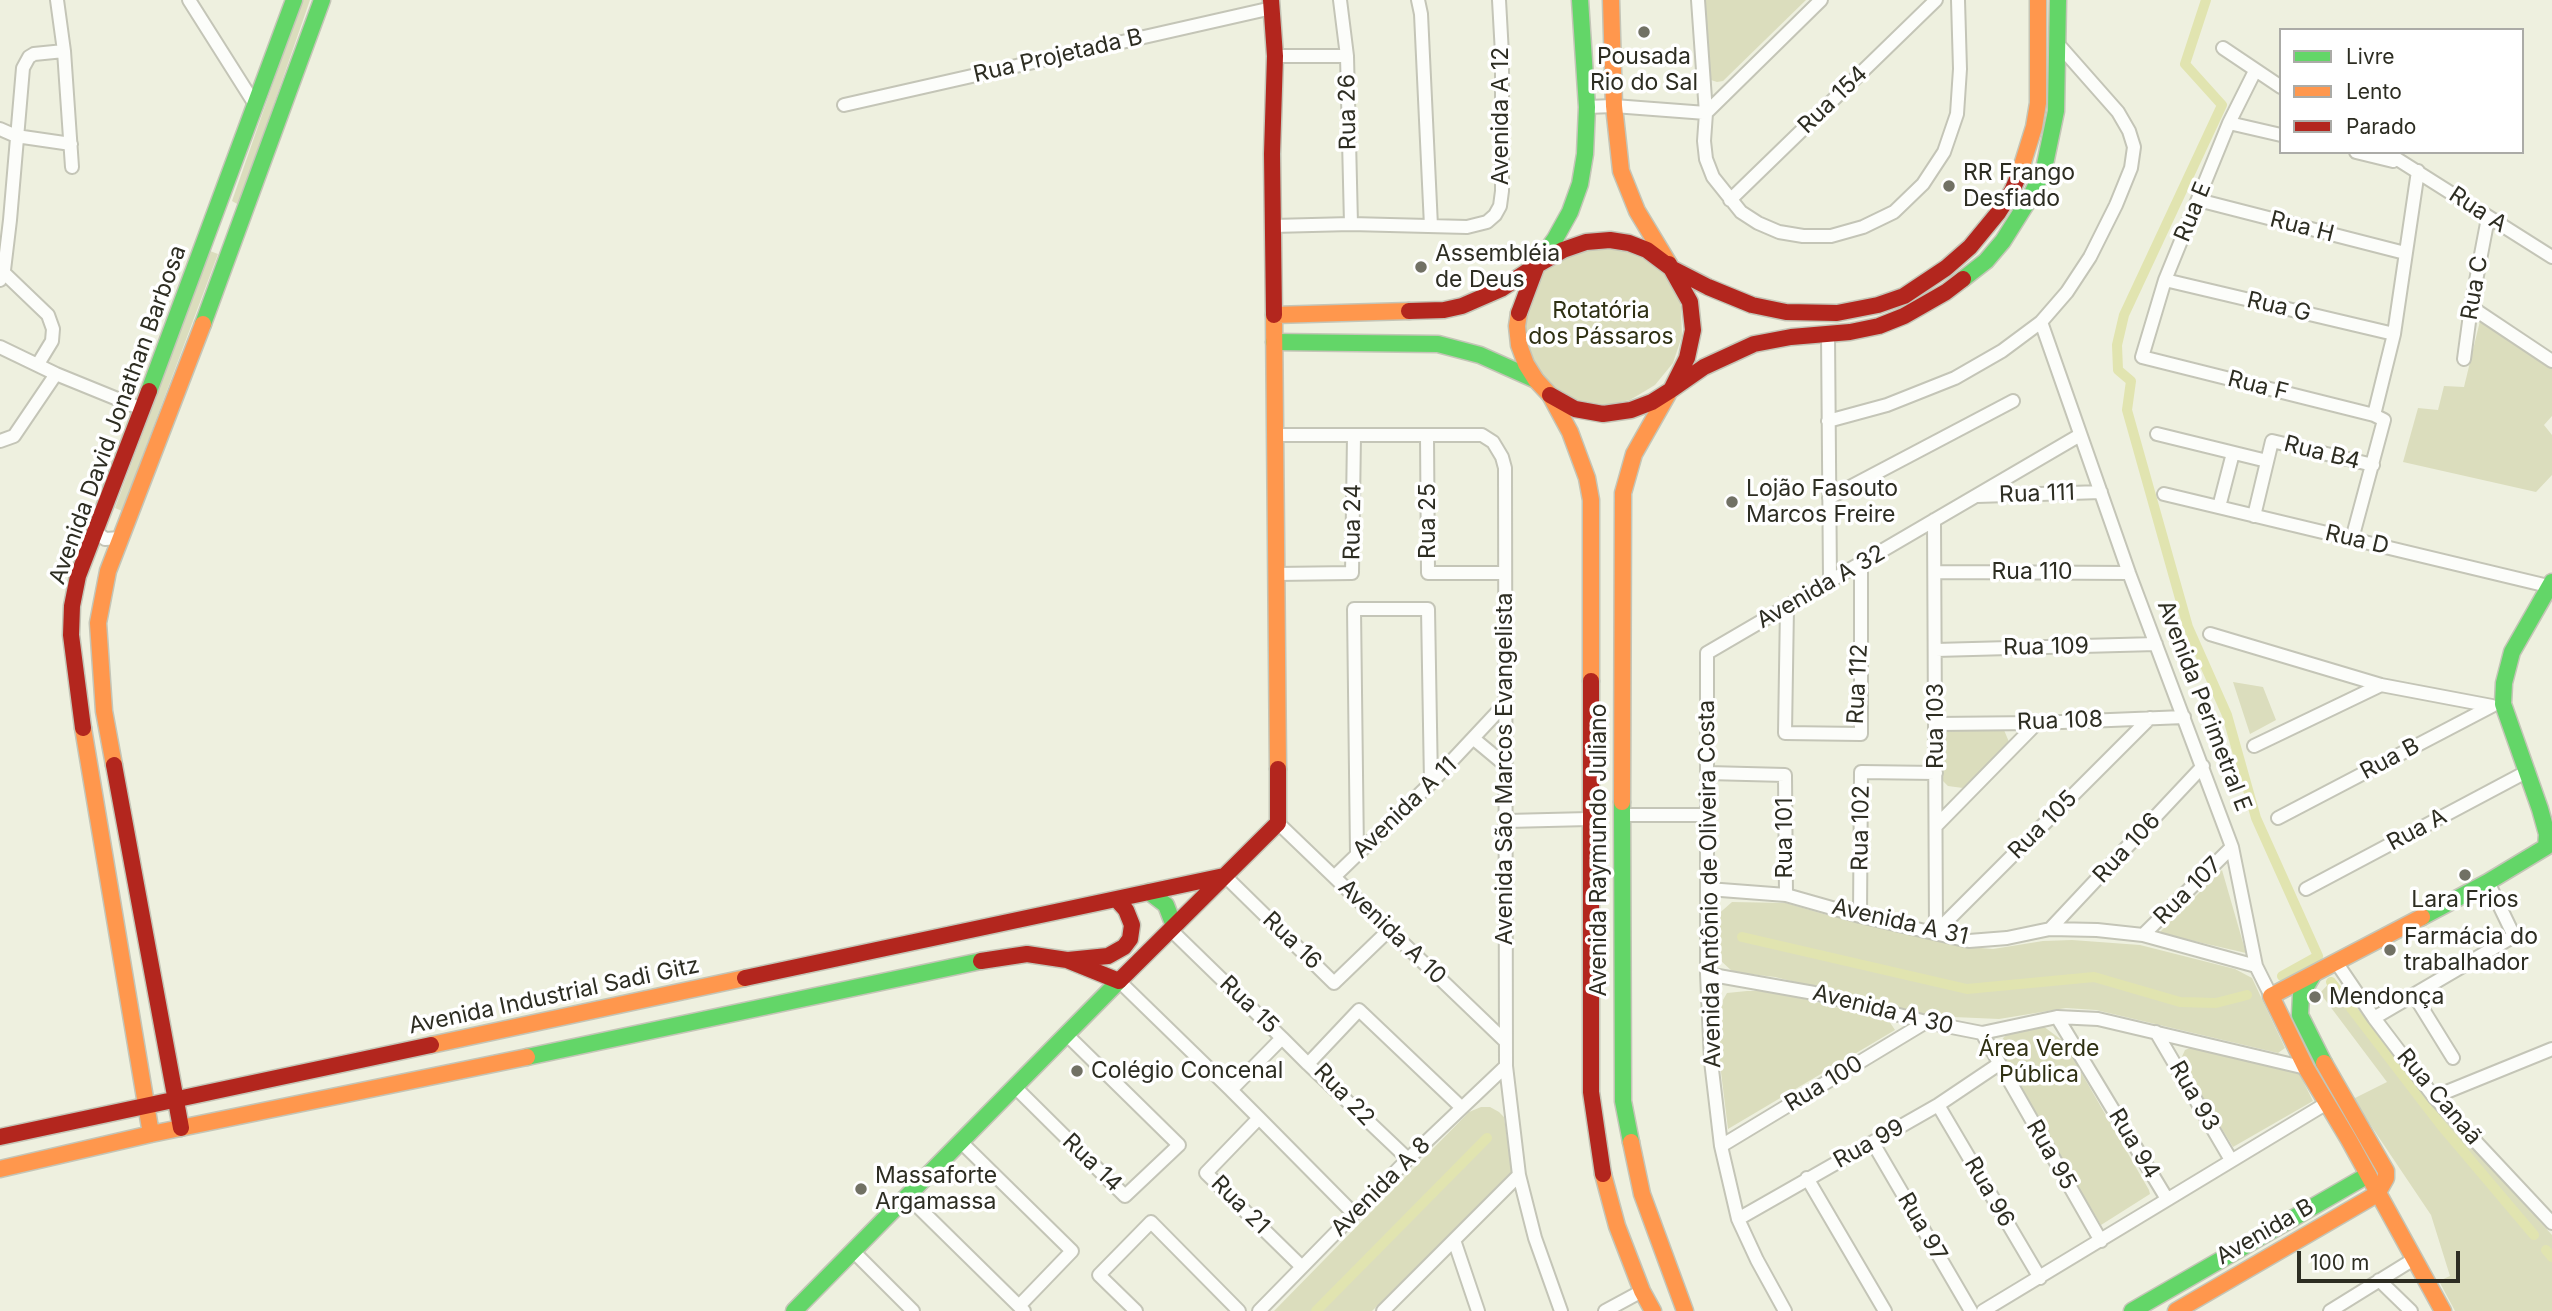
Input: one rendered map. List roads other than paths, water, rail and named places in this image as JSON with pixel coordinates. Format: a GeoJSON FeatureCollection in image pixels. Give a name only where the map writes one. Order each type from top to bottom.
{"type":"FeatureCollection","features":[{"type":"Feature","properties":{"kind":"street"},"geometry":{"type":"LineString","coordinates":[[57,0],[64,51],[72,167]]}},
{"type":"Feature","properties":{"kind":"street"},"geometry":{"type":"LineString","coordinates":[[189,0],[256,106]]}},
{"type":"Feature","properties":{"kind":"street","name":"Avenida David Jonathan Barbosa"},"geometry":{"type":"LineString","coordinates":[[151,1134],[86,748],[71,635],[72,606],[78,576],[210,231],[294,0]]}},
{"type":"Feature","properties":{"kind":"street","name":"Avenida David Jonathan Barbosa"},"geometry":{"type":"LineString","coordinates":[[181,1128],[104,712],[98,622],[108,571],[236,237],[322,0]]}},
{"type":"Feature","properties":{"kind":"street","name":"Rua 26"},"geometry":{"type":"LineString","coordinates":[[1340,0],[1347,56],[1351,224]]}},
{"type":"Feature","properties":{"kind":"street"},"geometry":{"type":"LineString","coordinates":[[1419,0],[1431,226]]}},
{"type":"Feature","properties":{"kind":"street","name":"Avenida A 12"},"geometry":{"type":"LineString","coordinates":[[1272,226],[1351,224],[1467,228],[1487,222],[1495,215],[1500,206],[1502,54],[1499,0]]}},
{"type":"Feature","properties":{"kind":"street"},"geometry":{"type":"LineString","coordinates":[[1580,0],[1587,107],[1585,154],[1580,184],[1570,212],[1537,265],[1520,306],[1517,326],[1525,364],[1550,395],[1575,409],[1603,414],[1631,410],[1652,402],[1704,367],[1744,348],[1791,337],[1879,326],[1904,316],[1960,283],[1986,261],[2003,241],[2030,198],[2043,169],[2056,111],[2058,0]]}},
{"type":"Feature","properties":{"kind":"street"},"geometry":{"type":"LineString","coordinates":[[1611,0],[1614,106],[1620,171],[1637,211],[1689,302],[1693,330],[1687,358],[1671,390]]}},
{"type":"Feature","properties":{"kind":"street"},"geometry":{"type":"LineString","coordinates":[[1698,0],[1706,113],[1704,141],[1706,159],[1713,177],[1741,212],[1779,232],[1803,236],[1831,236],[1863,227],[1894,212],[1923,184],[1944,152],[1957,114],[1960,69],[1958,0]]}},
{"type":"Feature","properties":{"kind":"street"},"geometry":{"type":"LineString","coordinates":[[1587,107],[1614,106],[1706,113],[1821,0]]}},
{"type":"Feature","properties":{"kind":"street","name":"Rua 154"},"geometry":{"type":"LineString","coordinates":[[1730,200],[1936,0]]}},
{"type":"Feature","properties":{"kind":"street"},"geometry":{"type":"LineString","coordinates":[[1274,315],[1444,310],[1462,306],[1501,289],[1563,250],[1586,242],[1610,240],[1647,250],[1671,268],[1752,305],[1786,312],[1837,313],[1904,296],[1946,268],[1970,247],[2012,191],[2026,158],[2038,103],[2038,0]]}},
{"type":"Feature","properties":{"kind":"street"},"geometry":{"type":"LineString","coordinates":[[799,1309],[853,1251],[1278,822],[1272,226],[1275,56],[1271,4]]}},
{"type":"Feature","properties":{"kind":"street","name":"Rua Projetada B"},"geometry":{"type":"LineString","coordinates":[[844,105],[1271,4]]}},
{"type":"Feature","properties":{"kind":"street"},"geometry":{"type":"LineString","coordinates":[[1828,421],[1887,405],[1955,379],[2001,351],[2041,322],[2067,292],[2090,257],[2131,168],[2134,147],[2129,131],[2118,113],[2058,44]]}},
{"type":"Feature","properties":{"kind":"street"},"geometry":{"type":"LineString","coordinates":[[2223,48],[2279,86]]}},
{"type":"Feature","properties":{"kind":"street"},"geometry":{"type":"LineString","coordinates":[[38,364],[51,341],[52,326],[48,315],[1,273],[23,68],[34,54],[64,51]]}},
{"type":"Feature","properties":{"kind":"street"},"geometry":{"type":"LineString","coordinates":[[1275,56],[1347,56]]}},
{"type":"Feature","properties":{"kind":"street","name":"Rua E"},"geometry":{"type":"LineString","coordinates":[[2142,357],[2165,280],[2229,123],[2255,71]]}},
{"type":"Feature","properties":{"kind":"street"},"geometry":{"type":"LineString","coordinates":[[2229,123],[2279,135]]}},
{"type":"Feature","properties":{"kind":"street"},"geometry":{"type":"LineString","coordinates":[[0,130],[16,136],[71,144]]}},
{"type":"Feature","properties":{"kind":"street","name":"Rua A"},"geometry":{"type":"LineString","coordinates":[[2365,154],[2404,163]]}},
{"type":"Feature","properties":{"kind":"street","name":"Rua A"},"geometry":{"type":"LineString","coordinates":[[2389,154],[2552,257]]}},
{"type":"Feature","properties":{"kind":"street"},"geometry":{"type":"LineString","coordinates":[[2352,539],[2384,420],[2374,415],[2394,334],[2418,172]]}},
{"type":"Feature","properties":{"kind":"street","name":"Rua H"},"geometry":{"type":"LineString","coordinates":[[2198,200],[2405,253]]}},
{"type":"Feature","properties":{"kind":"street","name":"Rua C"},"geometry":{"type":"LineString","coordinates":[[2463,359],[2488,218]]}},
{"type":"Feature","properties":{"kind":"street"},"geometry":{"type":"LineString","coordinates":[[210,231],[236,237]]}},
{"type":"Feature","properties":{"kind":"street","name":"Rua G"},"geometry":{"type":"LineString","coordinates":[[2165,280],[2394,334]]}},
{"type":"Feature","properties":{"kind":"street"},"geometry":{"type":"LineString","coordinates":[[2471,307],[2552,361]]}},
{"type":"Feature","properties":{"kind":"street","name":"Avenida Perimetral E"},"geometry":{"type":"LineString","coordinates":[[2041,322],[2129,573],[2232,847],[2256,966],[2306,1068],[2377,1194]]}},
{"type":"Feature","properties":{"kind":"street"},"geometry":{"type":"LineString","coordinates":[[1828,334],[1830,581]]}},
{"type":"Feature","properties":{"kind":"street"},"geometry":{"type":"LineString","coordinates":[[1274,342],[1438,344],[1480,355],[1536,380]]}},
{"type":"Feature","properties":{"kind":"street"},"geometry":{"type":"LineString","coordinates":[[0,347],[142,409]]}},
{"type":"Feature","properties":{"kind":"street","name":"Rua F"},"geometry":{"type":"LineString","coordinates":[[2142,357],[2374,415]]}},
{"type":"Feature","properties":{"kind":"street"},"geometry":{"type":"LineString","coordinates":[[0,441],[14,436],[57,374]]}},
{"type":"Feature","properties":{"kind":"street","name":"Avenida Raymundo Juliano"},"geometry":{"type":"LineString","coordinates":[[1671,390],[1634,454],[1623,493],[1623,1101],[1642,1194],[1685,1311]]}},
{"type":"Feature","properties":{"kind":"street","name":"Avenida Raymundo Juliano"},"geometry":{"type":"LineString","coordinates":[[1550,395],[1570,432],[1587,478],[1591,500],[1591,1092],[1605,1180],[1617,1226],[1642,1291],[1653,1311]]}},
{"type":"Feature","properties":{"kind":"street"},"geometry":{"type":"LineString","coordinates":[[1829,498],[2012,401]]}},
{"type":"Feature","properties":{"kind":"street"},"geometry":{"type":"LineString","coordinates":[[2157,434],[2267,461],[2254,516]]}},
{"type":"Feature","properties":{"kind":"street","name":"Avenida São Marcos Evangelista"},"geometry":{"type":"LineString","coordinates":[[1275,435],[1482,435],[1493,442],[1502,457],[1505,468],[1506,1066],[1519,1175],[1535,1238],[1561,1311]]}},
{"type":"Feature","properties":{"kind":"street","name":"Rua 25"},"geometry":{"type":"LineString","coordinates":[[1427,435],[1428,573],[1504,573]]}},
{"type":"Feature","properties":{"kind":"street","name":"Avenida A 32"},"geometry":{"type":"LineString","coordinates":[[1707,653],[2080,435]]}},
{"type":"Feature","properties":{"kind":"street","name":"Rua 24"},"geometry":{"type":"LineString","coordinates":[[1276,574],[1352,573],[1353,436]]}},
{"type":"Feature","properties":{"kind":"street","name":"Rua B4"},"geometry":{"type":"LineString","coordinates":[[2267,461],[2272,440],[2373,465]]}},
{"type":"Feature","properties":{"kind":"street"},"geometry":{"type":"LineString","coordinates":[[2219,507],[2233,453]]}},
{"type":"Feature","properties":{"kind":"street","name":"Rua 111"},"geometry":{"type":"LineString","coordinates":[[1973,497],[2101,492]]}},
{"type":"Feature","properties":{"kind":"street","name":"Rua D"},"geometry":{"type":"LineString","coordinates":[[2164,494],[2551,585]]}},
{"type":"Feature","properties":{"kind":"street","name":"Rua 103"},"geometry":{"type":"LineString","coordinates":[[1934,520],[1936,932]]}},
{"type":"Feature","properties":{"kind":"street"},"geometry":{"type":"LineString","coordinates":[[96,531],[105,539],[121,538]]}},
{"type":"Feature","properties":{"kind":"street","name":"Rua 112"},"geometry":{"type":"LineString","coordinates":[[1787,607],[1785,733],[1861,734],[1861,564]]}},
{"type":"Feature","properties":{"kind":"street","name":"Rua 110"},"geometry":{"type":"LineString","coordinates":[[1935,572],[2129,573]]}},
{"type":"Feature","properties":{"kind":"street"},"geometry":{"type":"LineString","coordinates":[[2271,996],[2539,853],[2550,850],[2528,771],[2498,705],[2512,652],[2551,585]]}},
{"type":"Feature","properties":{"kind":"street"},"geometry":{"type":"LineString","coordinates":[[1357,855],[1354,609],[1428,609],[1431,783]]}},
{"type":"Feature","properties":{"kind":"street"},"geometry":{"type":"LineString","coordinates":[[2210,634],[2381,685],[2498,705]]}},
{"type":"Feature","properties":{"kind":"street","name":"Rua 109"},"geometry":{"type":"LineString","coordinates":[[1936,650],[2157,644]]}},
{"type":"Feature","properties":{"kind":"street","name":"Avenida Antônio de Oliveira Costa"},"geometry":{"type":"LineString","coordinates":[[1707,653],[1707,974],[1711,1061],[1721,1146],[1738,1219],[1756,1260],[1785,1311]]}},
{"type":"Feature","properties":{"kind":"street"},"geometry":{"type":"LineString","coordinates":[[2254,746],[2381,685]]}},
{"type":"Feature","properties":{"kind":"street","name":"Avenida A 11"},"geometry":{"type":"LineString","coordinates":[[1335,876],[1431,783],[1504,705]]}},
{"type":"Feature","properties":{"kind":"street","name":"Rua B"},"geometry":{"type":"LineString","coordinates":[[2278,818],[2498,705]]}},
{"type":"Feature","properties":{"kind":"street","name":"Rua 108"},"geometry":{"type":"LineString","coordinates":[[1936,723],[2037,723],[2184,717]]}},
{"type":"Feature","properties":{"kind":"street","name":"Rua 105"},"geometry":{"type":"LineString","coordinates":[[1936,932],[2150,718]]}},
{"type":"Feature","properties":{"kind":"street"},"geometry":{"type":"LineString","coordinates":[[1937,825],[2037,723]]}},
{"type":"Feature","properties":{"kind":"street","name":"Avenida A 11"},"geometry":{"type":"LineString","coordinates":[[1474,739],[1504,764]]}},
{"type":"Feature","properties":{"kind":"street","name":"Rua 106"},"geometry":{"type":"LineString","coordinates":[[2050,929],[2203,766]]}},
{"type":"Feature","properties":{"kind":"street","name":"Rua A"},"geometry":{"type":"LineString","coordinates":[[2306,889],[2528,771]]}},
{"type":"Feature","properties":{"kind":"street","name":"Rua 102"},"geometry":{"type":"LineString","coordinates":[[1860,916],[1861,772],[1936,773]]}},
{"type":"Feature","properties":{"kind":"street","name":"Rua 101"},"geometry":{"type":"LineString","coordinates":[[1708,773],[1785,775],[1786,895]]}},
{"type":"Feature","properties":{"kind":"street"},"geometry":{"type":"LineString","coordinates":[[1623,815],[1708,815]]}},
{"type":"Feature","properties":{"kind":"street"},"geometry":{"type":"LineString","coordinates":[[1507,821],[1589,819]]}},
{"type":"Feature","properties":{"kind":"street","name":"Avenida A 10"},"geometry":{"type":"LineString","coordinates":[[1278,822],[1388,931],[1506,1041]]}},
{"type":"Feature","properties":{"kind":"street"},"geometry":{"type":"LineString","coordinates":[[101,832],[126,828]]}},
{"type":"Feature","properties":{"kind":"street","name":"Rua 107"},"geometry":{"type":"LineString","coordinates":[[2143,935],[2232,847]]}},
{"type":"Feature","properties":{"kind":"street","name":"Avenida Industrial Sadi Gitz"},"geometry":{"type":"LineString","coordinates":[[0,1138],[1225,876]]}},
{"type":"Feature","properties":{"kind":"street","name":"Rua 16"},"geometry":{"type":"LineString","coordinates":[[1225,876],[1334,983],[1388,931]]}},
{"type":"Feature","properties":{"kind":"street"},"geometry":{"type":"LineString","coordinates":[[2374,1018],[2514,936],[2488,882]]}},
{"type":"Feature","properties":{"kind":"street","name":"Avenida A 31"},"geometry":{"type":"LineString","coordinates":[[1708,889],[1786,895],[1860,916],[1969,941],[2007,938],[2050,929],[2097,930],[2143,935],[2256,966]]}},
{"type":"Feature","properties":{"kind":"street"},"geometry":{"type":"LineString","coordinates":[[1149,892],[1166,905],[1173,928]]}},
{"type":"Feature","properties":{"kind":"street"},"geometry":{"type":"LineString","coordinates":[[1067,960],[1108,956],[1125,947],[1130,939],[1132,925],[1126,910],[1117,900]]}},
{"type":"Feature","properties":{"kind":"street","name":"Rua 15"},"geometry":{"type":"LineString","coordinates":[[1173,928],[1282,1038],[1231,1090]]}},
{"type":"Feature","properties":{"kind":"street"},"geometry":{"type":"LineString","coordinates":[[0,1169],[151,1134],[1027,954],[1067,960],[1119,981],[1354,1214]]}},
{"type":"Feature","properties":{"kind":"street","name":"Rua Canaã"},"geometry":{"type":"LineString","coordinates":[[2336,962],[2374,1018],[2434,1097],[2552,1223]]}},
{"type":"Feature","properties":{"kind":"street","name":"Avenida A 30"},"geometry":{"type":"LineString","coordinates":[[1707,974],[1814,993],[1926,1023],[1982,1033],[2057,1017],[2098,1019],[2306,1068]]}},
{"type":"Feature","properties":{"kind":"street"},"geometry":{"type":"LineString","coordinates":[[2313,975],[2301,995],[2300,1015],[2312,1043],[2386,1171],[2386,1178],[2377,1194],[2443,1311]]}},
{"type":"Feature","properties":{"kind":"street"},"geometry":{"type":"LineString","coordinates":[[2414,995],[2454,1058]]}},
{"type":"Feature","properties":{"kind":"street","name":"Rua 22"},"geometry":{"type":"LineString","coordinates":[[1408,1159],[1308,1064],[1359,1010],[1461,1107]]}},
{"type":"Feature","properties":{"kind":"street","name":"Rua 94"},"geometry":{"type":"LineString","coordinates":[[2057,1017],[2167,1199]]}},
{"type":"Feature","properties":{"kind":"street","name":"Rua 100"},"geometry":{"type":"LineString","coordinates":[[1721,1146],[1926,1023]]}},
{"type":"Feature","properties":{"kind":"street","name":"Rua 93"},"geometry":{"type":"LineString","coordinates":[[2157,1032],[2231,1160]]}},
{"type":"Feature","properties":{"kind":"street","name":"Rua 95"},"geometry":{"type":"LineString","coordinates":[[1982,1033],[2101,1241]]}},
{"type":"Feature","properties":{"kind":"street","name":"Rua 14"},"geometry":{"type":"LineString","coordinates":[[1015,1087],[1125,1196],[1179,1145],[1067,1035]]}},
{"type":"Feature","properties":{"kind":"street"},"geometry":{"type":"LineString","coordinates":[[1282,1038],[1308,1064]]}},
{"type":"Feature","properties":{"kind":"street"},"geometry":{"type":"LineString","coordinates":[[2434,1097],[2552,1049]]}},
{"type":"Feature","properties":{"kind":"street","name":"Rua 99"},"geometry":{"type":"LineString","coordinates":[[1738,1219],[1938,1105],[1999,1064]]}},
{"type":"Feature","properties":{"kind":"street","name":"Avenida A 8"},"geometry":{"type":"LineString","coordinates":[[1259,1311],[1408,1159],[1506,1066]]}},
{"type":"Feature","properties":{"kind":"street"},"geometry":{"type":"LineString","coordinates":[[1983,1311],[2327,1103]]}},
{"type":"Feature","properties":{"kind":"street","name":"Rua 96"},"geometry":{"type":"LineString","coordinates":[[1938,1105],[2040,1278]]}},
{"type":"Feature","properties":{"kind":"street","name":"Rua 21"},"geometry":{"type":"LineString","coordinates":[[1259,1118],[1206,1173],[1302,1267]]}},
{"type":"Feature","properties":{"kind":"street"},"geometry":{"type":"LineString","coordinates":[[908,1196],[1021,1308],[1072,1251],[961,1142]]}},
{"type":"Feature","properties":{"kind":"street","name":"Rua 97"},"geometry":{"type":"LineString","coordinates":[[1873,1143],[1971,1311]]}},
{"type":"Feature","properties":{"kind":"street"},"geometry":{"type":"LineString","coordinates":[[1390,1308],[1519,1175]]}},
{"type":"Feature","properties":{"kind":"street"},"geometry":{"type":"LineString","coordinates":[[2132,1311],[2368,1175]]}},
{"type":"Feature","properties":{"kind":"street"},"geometry":{"type":"LineString","coordinates":[[1807,1178],[1885,1311]]}},
{"type":"Feature","properties":{"kind":"street","name":"Avenida B"},"geometry":{"type":"LineString","coordinates":[[2176,1311],[2377,1194]]}},
{"type":"Feature","properties":{"kind":"street"},"geometry":{"type":"LineString","coordinates":[[1136,1311],[1099,1275],[1150,1222],[1239,1311]]}},
{"type":"Feature","properties":{"kind":"street"},"geometry":{"type":"LineString","coordinates":[[1454,1240],[1478,1311]]}},
{"type":"Feature","properties":{"kind":"street"},"geometry":{"type":"LineString","coordinates":[[853,1251],[913,1311]]}},
{"type":"Feature","properties":{"kind":"street"},"geometry":{"type":"LineString","coordinates":[[2330,1311],[2414,1259]]}},
{"type":"Feature","properties":{"kind":"street"},"geometry":{"type":"LineString","coordinates":[[2379,1280],[2411,1311]]}},
{"type":"Feature","properties":{"kind":"street"},"geometry":{"type":"LineString","coordinates":[[1605,1311],[1642,1291]]}},
{"type":"Feature","properties":{"kind":"waterway"},"geometry":{"type":"LineString","coordinates":[[2206,0],[2185,64],[2222,105],[2124,315],[2117,345],[2118,370],[2131,381],[2127,410],[2188,627],[2227,715],[2256,818],[2318,956],[2282,976]]}},
{"type":"Feature","properties":{"kind":"waterway"},"geometry":{"type":"LineString","coordinates":[[1742,937],[1967,989],[2094,977],[2180,1002],[2216,1003],[2247,995]]}},
{"type":"Feature","properties":{"kind":"waterway"},"geometry":{"type":"LineString","coordinates":[[2331,982],[2440,1124],[2534,1235]]}},
{"type":"Feature","properties":{"kind":"waterway"},"geometry":{"type":"LineString","coordinates":[[1316,1311],[1487,1138]]}},
{"type":"Feature","properties":{"kind":"waterway"},"geometry":{"type":"LineString","coordinates":[[2546,1250],[2552,1257]]}},
{"type":"Feature","properties":{"kind":"place","name":"Pousada Rio do Sal"},"geometry":{"type":"Point","coordinates":[1644,32]}},
{"type":"Feature","properties":{"kind":"place","name":"RR Frango Desfiado"},"geometry":{"type":"Point","coordinates":[1949,186]}},
{"type":"Feature","properties":{"kind":"place","name":"Assembléia de Deus"},"geometry":{"type":"Point","coordinates":[1421,267]}},
{"type":"Feature","properties":{"kind":"place","name":"Lojão Fasouto Marcos Freire"},"geometry":{"type":"Point","coordinates":[1732,502]}},
{"type":"Feature","properties":{"kind":"place","name":"Lara Frios"},"geometry":{"type":"Point","coordinates":[2465,875]}},
{"type":"Feature","properties":{"kind":"place","name":"Farmácia do trabalhador"},"geometry":{"type":"Point","coordinates":[2390,950]}},
{"type":"Feature","properties":{"kind":"place","name":"Mendonça"},"geometry":{"type":"Point","coordinates":[2315,997]}},
{"type":"Feature","properties":{"kind":"place","name":"Colégio Concenal"},"geometry":{"type":"Point","coordinates":[1077,1071]}},
{"type":"Feature","properties":{"kind":"place","name":"Massaforte Argamassa"},"geometry":{"type":"Point","coordinates":[861,1189]}},
{"type":"Feature","properties":{"kind":"park label","name":"Rotatória dos Pássaros"},"geometry":{"type":"Point","coordinates":[1601,324]}},
{"type":"Feature","properties":{"kind":"park label","name":"Área Verde Pública"},"geometry":{"type":"Point","coordinates":[2039,1062]}}]}
